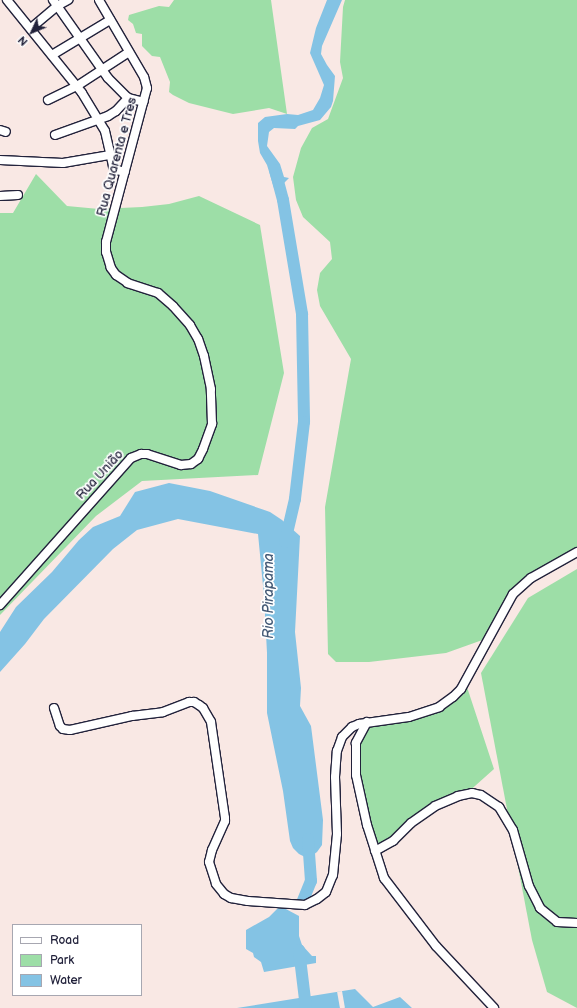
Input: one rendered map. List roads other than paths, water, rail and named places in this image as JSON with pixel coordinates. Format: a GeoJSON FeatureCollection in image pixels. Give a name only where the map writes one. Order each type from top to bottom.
{"type":"FeatureCollection","features":[{"type":"Feature","properties":{"kind":"street"},"geometry":{"type":"LineString","coordinates":[[7,0],[77,86],[99,120],[107,136],[110,155],[115,168],[125,172]]}},
{"type":"Feature","properties":{"kind":"street"},"geometry":{"type":"LineString","coordinates":[[31,28],[55,3],[68,0]]}},
{"type":"Feature","properties":{"kind":"street","name":"Rua Quarenta e Tres"},"geometry":{"type":"LineString","coordinates":[[99,0],[146,84],[147,95],[107,237]]}},
{"type":"Feature","properties":{"kind":"street"},"geometry":{"type":"LineString","coordinates":[[55,3],[100,70],[128,98],[144,102]]}},
{"type":"Feature","properties":{"kind":"street"},"geometry":{"type":"LineString","coordinates":[[52,55],[110,20]]}},
{"type":"Feature","properties":{"kind":"street"},"geometry":{"type":"LineString","coordinates":[[48,100],[77,86],[129,52]]}},
{"type":"Feature","properties":{"kind":"street"},"geometry":{"type":"LineString","coordinates":[[55,135],[99,120],[116,111],[128,98]]}},
{"type":"Feature","properties":{"kind":"street"},"geometry":{"type":"LineString","coordinates":[[0,160],[63,163],[110,155]]}},
{"type":"Feature","properties":{"kind":"street"},"geometry":{"type":"LineString","coordinates":[[0,196],[18,195]]}},
{"type":"Feature","properties":{"kind":"street","name":"Rua União"},"geometry":{"type":"LineString","coordinates":[[0,605],[131,458],[135,455],[147,454],[181,465],[191,464],[198,459],[209,435],[213,411],[211,389],[204,356],[198,339],[190,325],[165,298],[152,290],[128,283],[116,275],[111,268],[106,252],[107,237]]}},
{"type":"Feature","properties":{"kind":"street"},"geometry":{"type":"LineString","coordinates":[[54,708],[60,726],[70,730],[132,716],[163,712],[189,702],[194,702],[203,708],[211,722],[225,818],[212,850],[209,862],[216,884],[224,894],[231,898],[248,901],[305,905],[317,900],[329,886],[336,851],[335,778],[337,751],[345,734],[355,726],[367,722],[397,719],[425,712],[439,707],[453,698],[461,689],[513,594],[531,578],[577,552]]}},
{"type":"Feature","properties":{"kind":"street"},"geometry":{"type":"LineString","coordinates":[[367,722],[356,743],[356,775],[362,805],[384,878],[436,946],[494,1008]]}},
{"type":"Feature","properties":{"kind":"street"},"geometry":{"type":"LineString","coordinates":[[375,851],[393,840],[411,823],[435,806],[458,796],[472,793],[481,796],[499,807],[513,830],[529,886],[540,908],[557,922],[577,923]]}},
{"type":"Feature","properties":{"kind":"water"},"geometry":{"type":"Polygon","coordinates":[[[327,0],[342,0],[322,46],[321,54],[335,76],[333,101],[331,107],[320,120],[298,126],[295,129],[274,128],[269,132],[267,146],[280,164],[284,177],[289,178],[282,185],[274,188],[267,165],[260,153],[258,123],[265,117],[287,114],[298,115],[313,110],[320,98],[324,85],[310,53],[316,28],[327,0]]]}},
{"type":"Feature","properties":{"kind":"water"},"geometry":{"type":"Polygon","coordinates":[[[169,483],[210,491],[270,512],[282,520],[300,536],[295,632],[301,688],[300,706],[311,726],[323,820],[322,845],[313,855],[305,857],[299,854],[293,848],[290,841],[283,791],[267,713],[267,653],[264,596],[258,534],[178,519],[137,530],[113,549],[44,619],[25,644],[0,672],[0,632],[16,607],[52,572],[79,540],[93,527],[120,516],[135,492],[169,483]]]}},
{"type":"Feature","properties":{"kind":"water"},"geometry":{"type":"Polygon","coordinates":[[[278,908],[284,908],[299,916],[299,936],[302,945],[312,956],[316,956],[316,963],[264,972],[261,962],[254,957],[253,953],[246,949],[246,930],[269,917],[278,908]]]}},
{"type":"Feature","properties":{"kind":"water"},"geometry":{"type":"Polygon","coordinates":[[[355,989],[373,1007],[400,997],[412,1008],[237,1008],[355,989]]]}},
{"type":"Feature","properties":{"kind":"waterway"},"geometry":{"type":"LineString","coordinates":[[275,170],[283,200],[302,314],[304,422],[295,499],[285,542]]}},
{"type":"Feature","properties":{"kind":"waterway","name":"Rio Pirapama"},"geometry":{"type":"LineString","coordinates":[[302,903],[311,881],[308,839]]}},
{"type":"Feature","properties":{"kind":"waterway","name":"Rio Pirapama"},"geometry":{"type":"LineString","coordinates":[[299,950],[306,1008]]}}]}
